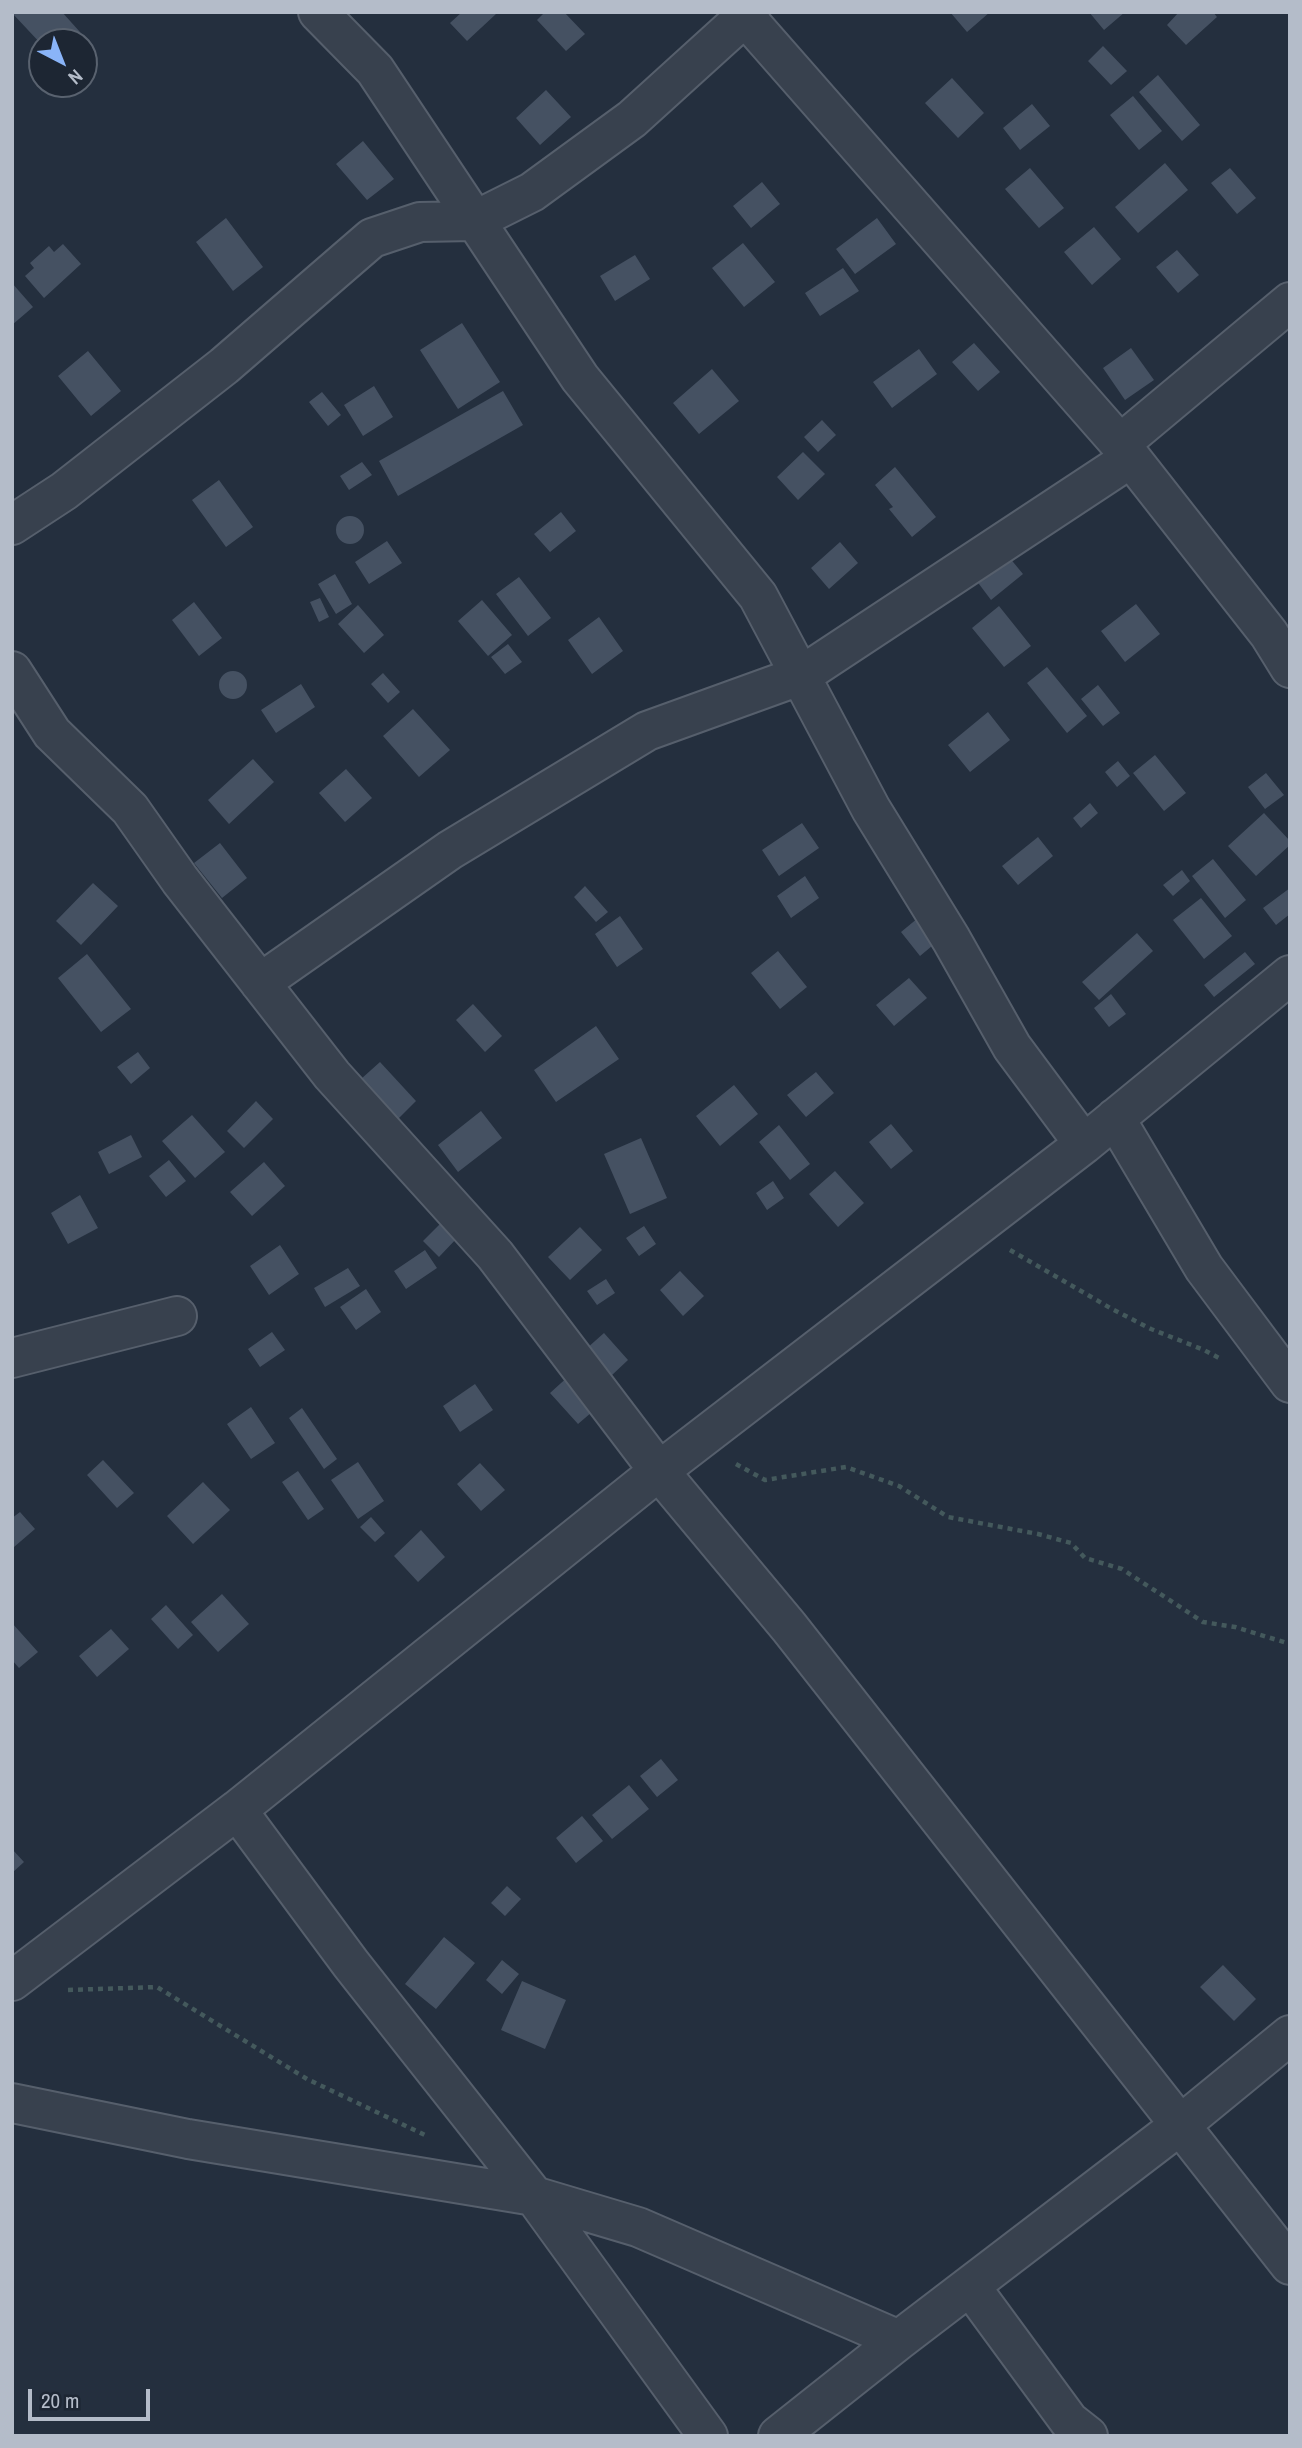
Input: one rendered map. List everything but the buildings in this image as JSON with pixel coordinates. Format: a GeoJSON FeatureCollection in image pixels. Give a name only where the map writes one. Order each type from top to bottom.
{"type":"FeatureCollection","features":[{"type":"Feature","properties":{"kind":"street"},"geometry":{"type":"LineString","coordinates":[[318,12],[375,70],[580,378],[758,596],[871,809],[951,939],[1012,1047],[1084,1144]]}},
{"type":"Feature","properties":{"kind":"street"},"geometry":{"type":"LineString","coordinates":[[12,525],[64,491],[224,366],[372,238],[420,222],[474,221],[532,192],[632,119],[745,14],[1125,451],[1269,634],[1290,668]]}},
{"type":"Feature","properties":{"kind":"street"},"geometry":{"type":"LineString","coordinates":[[260,983],[450,850],[647,731],[802,675],[1125,451],[1290,302]]}},
{"type":"Feature","properties":{"kind":"street"},"geometry":{"type":"LineString","coordinates":[[12,671],[52,733],[130,809],[180,880],[332,1074],[674,1460],[789,1627],[1290,2265]]}},
{"type":"Feature","properties":{"kind":"street"},"geometry":{"type":"LineString","coordinates":[[12,1980],[237,1810],[674,1460],[1084,1144],[1290,975]]}},
{"type":"Feature","properties":{"kind":"street"},"geometry":{"type":"LineString","coordinates":[[1115,1118],[1204,1268],[1290,1383]]}},
{"type":"Feature","properties":{"kind":"street"},"geometry":{"type":"LineString","coordinates":[[12,1358],[177,1316]]}},
{"type":"Feature","properties":{"kind":"street"},"geometry":{"type":"LineString","coordinates":[[237,1810],[351,1964],[534,2196],[708,2436]]}},
{"type":"Feature","properties":{"kind":"street"},"geometry":{"type":"LineString","coordinates":[[778,2436],[898,2340],[1179,2126],[1290,2035]]}},
{"type":"Feature","properties":{"kind":"street"},"geometry":{"type":"LineString","coordinates":[[12,2103],[188,2139],[534,2196],[638,2228],[898,2340]]}},
{"type":"Feature","properties":{"kind":"street"},"geometry":{"type":"LineString","coordinates":[[970,2286],[1069,2421],[1088,2436]]}},
{"type":"Feature","properties":{"kind":"path"},"geometry":{"type":"LineString","coordinates":[[972,1230],[1112,1309],[1204,1350],[1226,1363]]}},
{"type":"Feature","properties":{"kind":"path"},"geometry":{"type":"LineString","coordinates":[[674,1460],[725,1458],[765,1480],[846,1467],[899,1486],[948,1517],[1071,1543],[1085,1558],[1122,1569],[1203,1622],[1234,1627],[1290,1644]]}},
{"type":"Feature","properties":{"kind":"path"},"geometry":{"type":"LineString","coordinates":[[63,1991],[157,1987],[307,2080],[431,2138]]}}]}
